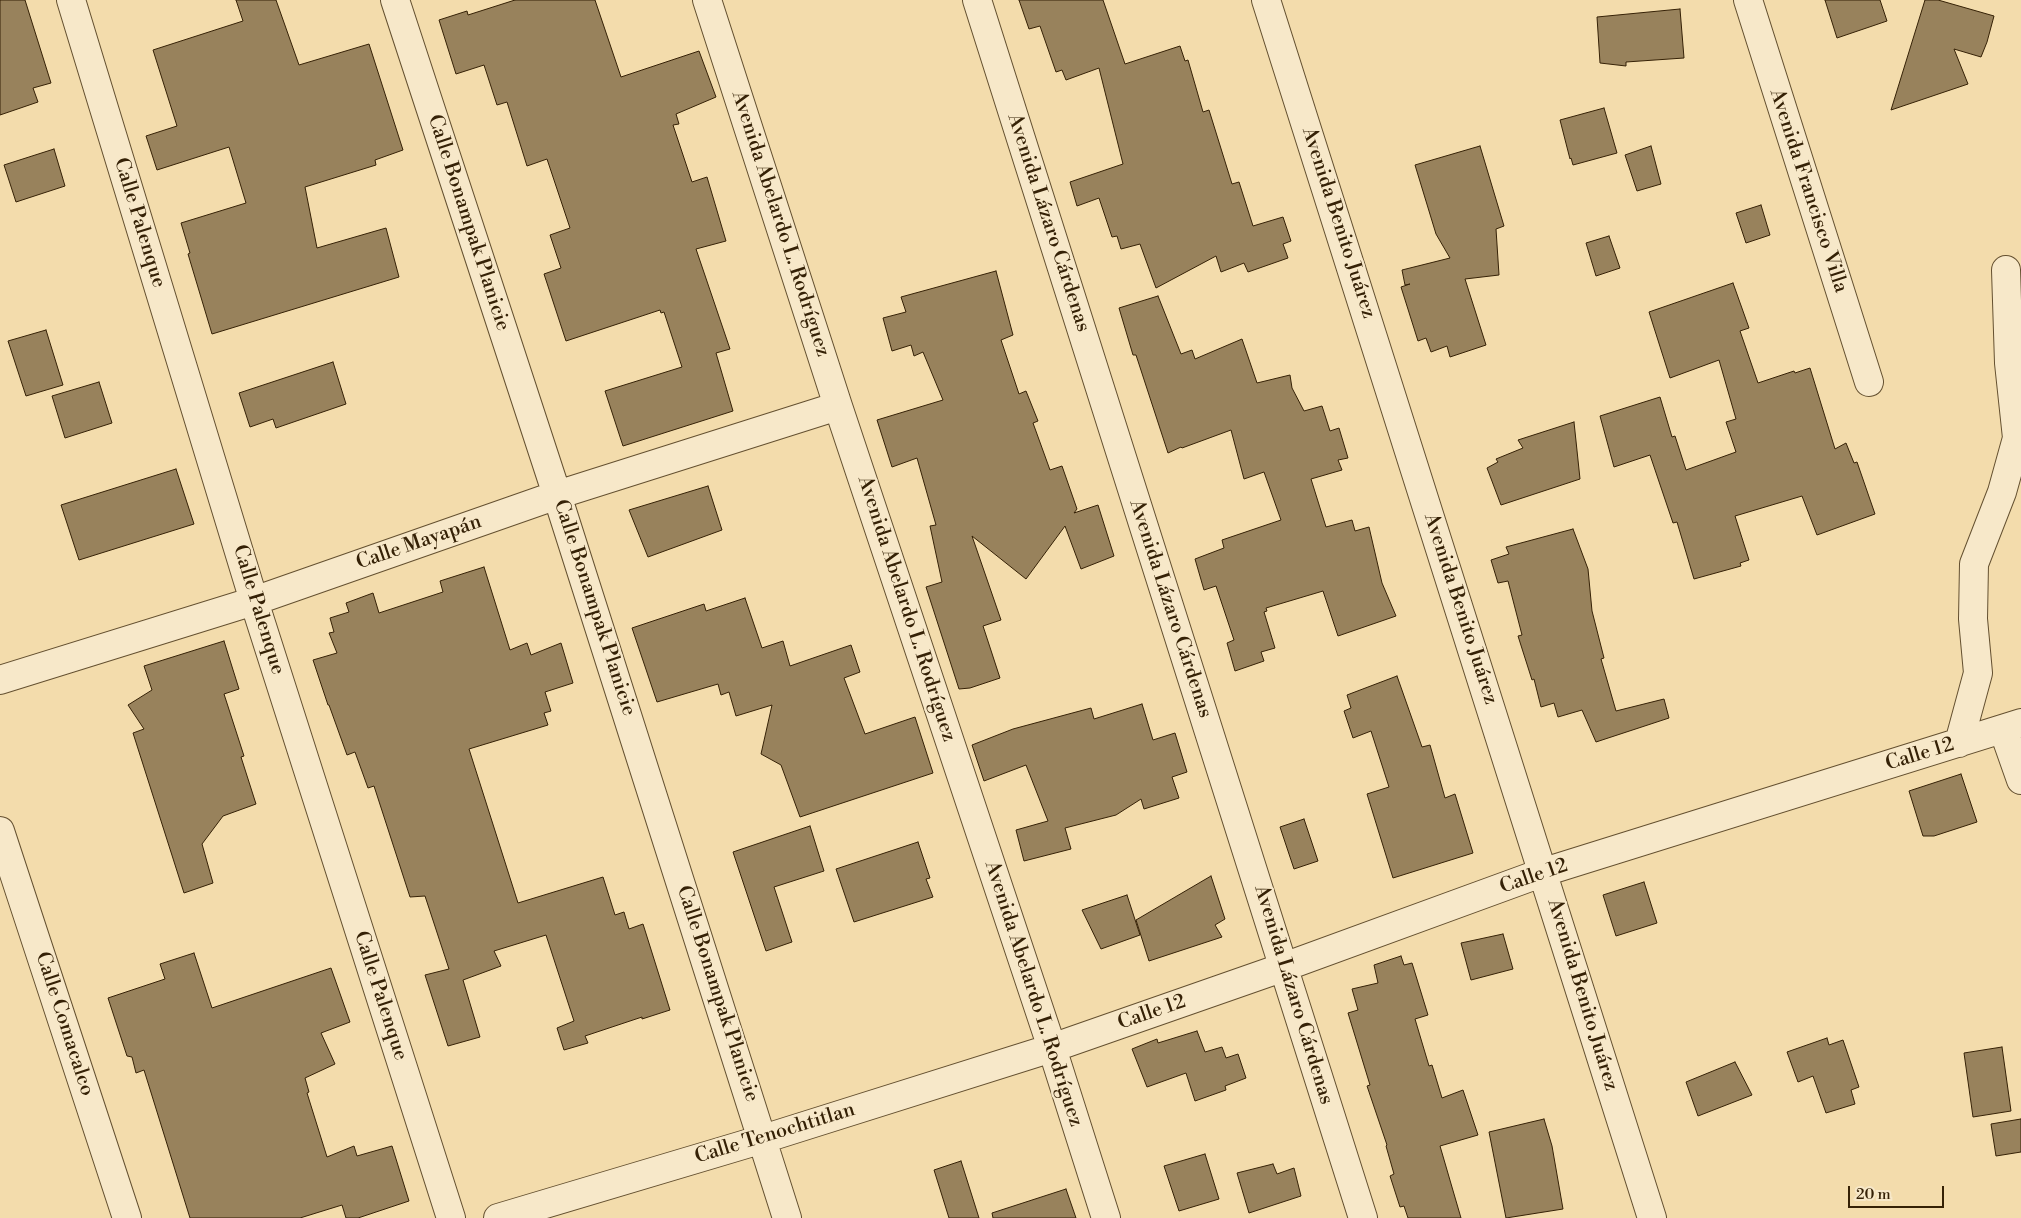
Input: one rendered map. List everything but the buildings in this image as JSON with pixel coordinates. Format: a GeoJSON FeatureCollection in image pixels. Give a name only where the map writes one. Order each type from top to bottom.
{"type":"FeatureCollection","features":[{"type":"Feature","properties":{"kind":"street","name":"Calle Palenque"},"geometry":{"type":"LineString","coordinates":[[71,0],[254,601],[451,1218]]}},
{"type":"Feature","properties":{"kind":"street","name":"Calle Bonampak Planicie"},"geometry":{"type":"LineString","coordinates":[[395,0],[557,495],[787,1218]]}},
{"type":"Feature","properties":{"kind":"street","name":"Avenida Abelardo L. Rodríguez"},"geometry":{"type":"LineString","coordinates":[[707,0],[838,406],[1052,1048],[1106,1218]]}},
{"type":"Feature","properties":{"kind":"street","name":"Avenida Lázaro Cárdenas"},"geometry":{"type":"LineString","coordinates":[[977,0],[1363,1218]]}},
{"type":"Feature","properties":{"kind":"street","name":"Avenida Benito Juárez"},"geometry":{"type":"LineString","coordinates":[[1266,0],[1544,872],[1652,1218]]}},
{"type":"Feature","properties":{"kind":"street","name":"Avenida Francisco Villa"},"geometry":{"type":"LineString","coordinates":[[1748,0],[1869,382]]}},
{"type":"Feature","properties":{"kind":"street"},"geometry":{"type":"LineString","coordinates":[[1959,743],[1978,673],[1973,618],[1974,564],[2002,492],[2017,438],[2008,363],[2006,270]]}},
{"type":"Feature","properties":{"kind":"street","name":"Calle Mayapán"},"geometry":{"type":"LineString","coordinates":[[0,680],[254,601],[557,495],[838,406]]}},
{"type":"Feature","properties":{"kind":"street","name":"Calle 12"},"geometry":{"type":"LineString","coordinates":[[1052,1048],[1284,967],[1544,872],[2012,726]]}},
{"type":"Feature","properties":{"kind":"street"},"geometry":{"type":"LineString","coordinates":[[2012,726],[2021,780]]}},
{"type":"Feature","properties":{"kind":"street","name":"Calle Comacalco"},"geometry":{"type":"LineString","coordinates":[[0,830],[127,1218]]}},
{"type":"Feature","properties":{"kind":"street","name":"Calle Tenochtitlan"},"geometry":{"type":"LineString","coordinates":[[498,1218],[763,1139],[1052,1048]]}}]}
